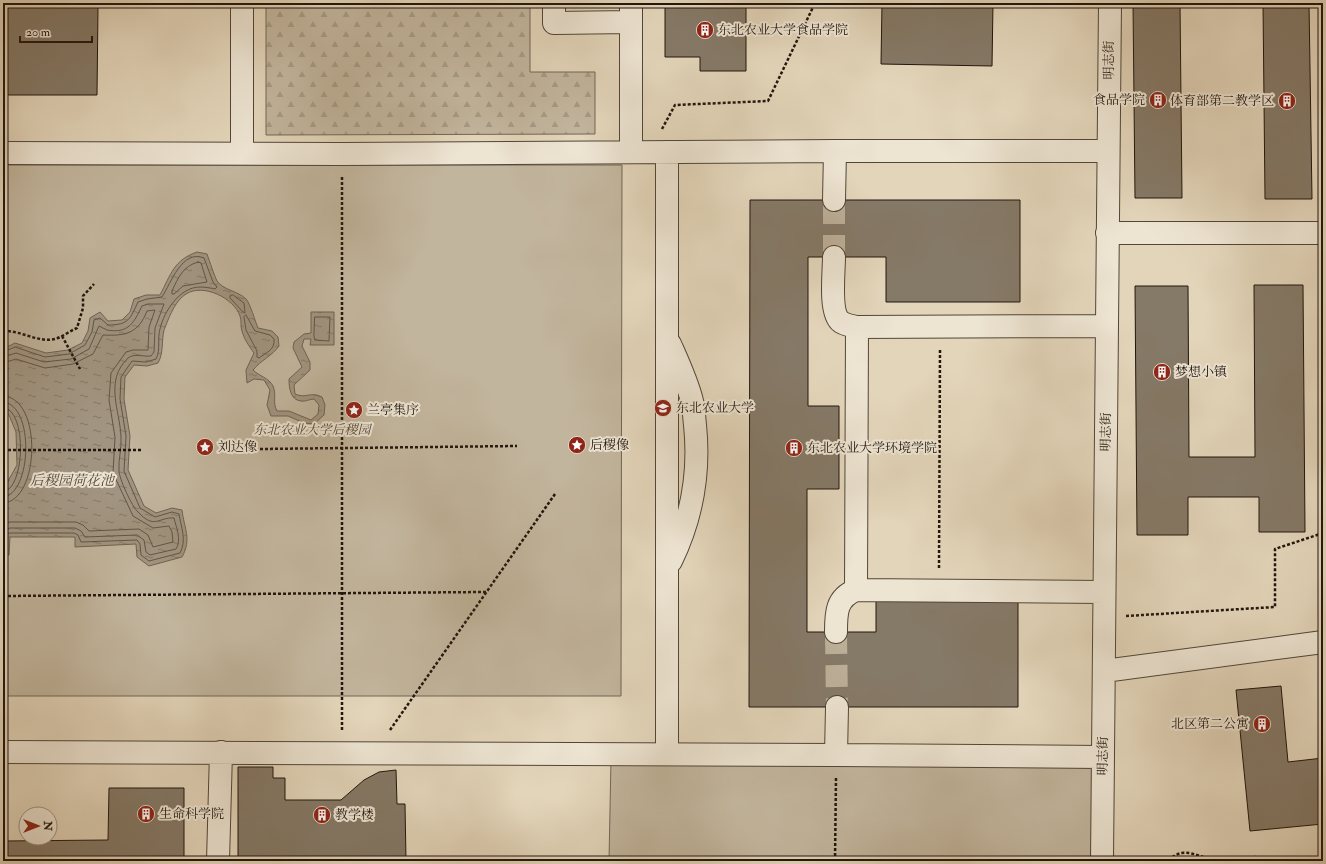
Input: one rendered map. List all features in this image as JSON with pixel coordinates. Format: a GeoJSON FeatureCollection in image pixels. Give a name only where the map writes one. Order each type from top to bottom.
{"type":"FeatureCollection","features":[{"type":"Feature","properties":{"kind":"street"},"geometry":{"type":"LineString","coordinates":[[242,3],[242,153]]}},
{"type":"Feature","properties":{"kind":"street"},"geometry":{"type":"LineString","coordinates":[[554,3],[554,23],[631,12],[649,152],[667,338],[667,754]]}},
{"type":"Feature","properties":{"kind":"street","name":"明志街"},"geometry":{"type":"LineString","coordinates":[[1102,861],[1110,3]]}},
{"type":"Feature","properties":{"kind":"street"},"geometry":{"type":"LineString","coordinates":[[834,200],[835,151]]}},
{"type":"Feature","properties":{"kind":"street"},"geometry":{"type":"LineString","coordinates":[[3,153],[342,154],[1108,151]]}},
{"type":"Feature","properties":{"kind":"street"},"geometry":{"type":"LineString","coordinates":[[1108,233],[1323,233]]}},
{"type":"Feature","properties":{"kind":"street"},"geometry":{"type":"LineString","coordinates":[[834,257],[835,314],[840,321],[856,327],[1107,326]]}},
{"type":"Feature","properties":{"kind":"street"},"geometry":{"type":"LineString","coordinates":[[856,327],[856,590]]}},
{"type":"Feature","properties":{"kind":"street"},"geometry":{"type":"LineString","coordinates":[[667,338],[683,374],[692,402],[697,441],[696,481],[689,517],[667,569]]}},
{"type":"Feature","properties":{"kind":"street"},"geometry":{"type":"LineString","coordinates":[[836,632],[836,611],[838,604],[849,593],[856,590],[1104,592]]}},
{"type":"Feature","properties":{"kind":"street"},"geometry":{"type":"LineString","coordinates":[[1104,670],[1323,642]]}},
{"type":"Feature","properties":{"kind":"street"},"geometry":{"type":"LineString","coordinates":[[836,755],[837,707]]}},
{"type":"Feature","properties":{"kind":"street"},"geometry":{"type":"LineString","coordinates":[[3,752],[342,752],[1103,757]]}},
{"type":"Feature","properties":{"kind":"street"},"geometry":{"type":"LineString","coordinates":[[218,861],[221,752]]}},
{"type":"Feature","properties":{"kind":"path"},"geometry":{"type":"LineString","coordinates":[[649,152],[675,105],[768,101],[816,3]]}},
{"type":"Feature","properties":{"kind":"path"},"geometry":{"type":"LineString","coordinates":[[342,154],[342,752]]}},
{"type":"Feature","properties":{"kind":"path"},"geometry":{"type":"LineString","coordinates":[[3,331],[10,330],[31,337],[54,339],[62,336],[77,328],[83,308],[82,296],[94,284]]}},
{"type":"Feature","properties":{"kind":"path"},"geometry":{"type":"LineString","coordinates":[[939,591],[940,326]]}},
{"type":"Feature","properties":{"kind":"path"},"geometry":{"type":"LineString","coordinates":[[62,336],[80,369]]}},
{"type":"Feature","properties":{"kind":"path"},"geometry":{"type":"LineString","coordinates":[[260,449],[517,446]]}},
{"type":"Feature","properties":{"kind":"path"},"geometry":{"type":"LineString","coordinates":[[3,450],[141,450]]}},
{"type":"Feature","properties":{"kind":"path"},"geometry":{"type":"LineString","coordinates":[[374,753],[555,494]]}},
{"type":"Feature","properties":{"kind":"path"},"geometry":{"type":"LineString","coordinates":[[1104,617],[1275,607],[1274,549],[1323,533]]}},
{"type":"Feature","properties":{"kind":"path"},"geometry":{"type":"LineString","coordinates":[[3,596],[486,592]]}},
{"type":"Feature","properties":{"kind":"path"},"geometry":{"type":"LineString","coordinates":[[835,861],[836,755]]}},
{"type":"Feature","properties":{"kind":"path"},"geometry":{"type":"LineString","coordinates":[[1169,861],[1173,856],[1187,851],[1217,861]]}},
{"type":"Feature","properties":{"kind":"path"},"geometry":{"type":"LineString","coordinates":[[1243,861],[1256,857],[1262,861]]}},
{"type":"Feature","properties":{"kind":"green space"},"geometry":{"type":"Polygon","coordinates":[[[266,3],[530,3],[530,72],[595,72],[595,134],[266,135],[266,3]]]}},
{"type":"Feature","properties":{"kind":"green space","name":"东北农业大学后稷园"},"geometry":{"type":"Polygon","coordinates":[[[3,165],[622,165],[621,696],[3,696],[3,165]]]}},
{"type":"Feature","properties":{"kind":"green space"},"geometry":{"type":"Polygon","coordinates":[[[1103,757],[1102,861],[609,861],[611,760],[1103,757]]]}},
{"type":"Feature","properties":{"kind":"water","name":"后稷园荷花池"},"geometry":{"type":"Polygon","coordinates":[[[197,252],[207,254],[217,281],[220,284],[243,296],[248,301],[258,328],[272,331],[278,337],[279,346],[253,370],[269,381],[273,386],[277,411],[289,411],[311,420],[318,414],[319,405],[314,399],[301,401],[292,396],[289,386],[289,379],[302,367],[293,348],[294,342],[304,334],[311,333],[311,312],[334,312],[334,345],[310,345],[311,339],[304,339],[302,346],[310,362],[310,370],[294,385],[295,394],[302,396],[318,395],[322,397],[325,405],[324,415],[314,424],[304,423],[288,416],[271,416],[267,405],[270,390],[264,380],[254,379],[247,383],[246,370],[254,353],[244,337],[241,329],[241,318],[237,309],[225,298],[209,291],[193,291],[186,294],[176,304],[171,312],[164,330],[161,354],[158,363],[147,366],[134,365],[125,377],[124,399],[130,436],[128,470],[144,506],[156,513],[172,508],[182,510],[187,539],[185,551],[182,557],[149,566],[137,557],[136,544],[75,547],[75,537],[10,537],[9,555],[3,555],[3,490],[17,465],[16,432],[9,415],[3,410],[3,349],[15,343],[46,353],[68,350],[82,343],[88,331],[90,318],[100,312],[108,321],[122,320],[130,312],[134,299],[146,295],[160,295],[170,274],[178,264],[189,255],[197,252]]]}},
{"type":"Feature","properties":{"kind":"building"},"geometry":{"type":"Polygon","coordinates":[[[3,3],[127,3],[98,7],[97,95],[3,95],[3,3]]]}},
{"type":"Feature","properties":{"kind":"building","name":"东北农业大学食品学院"},"geometry":{"type":"Polygon","coordinates":[[[665,3],[746,3],[746,71],[700,71],[700,57],[665,57],[665,3]]]}},
{"type":"Feature","properties":{"kind":"building"},"geometry":{"type":"Polygon","coordinates":[[[882,3],[993,3],[992,66],[881,64],[882,3]]]}},
{"type":"Feature","properties":{"kind":"building","name":"食品学院"},"geometry":{"type":"Polygon","coordinates":[[[1133,3],[1180,3],[1182,198],[1135,198],[1133,3]]]}},
{"type":"Feature","properties":{"kind":"building","name":"体育部第二教学区"},"geometry":{"type":"Polygon","coordinates":[[[1263,3],[1309,3],[1312,199],[1265,199],[1263,3]]]}},
{"type":"Feature","properties":{"kind":"building","name":"东北农业大学环境学院"},"geometry":{"type":"Polygon","coordinates":[[[750,200],[1020,200],[1020,302],[886,302],[886,257],[808,257],[808,406],[839,406],[839,489],[807,489],[807,632],[876,632],[876,601],[1018,601],[1018,707],[749,707],[750,200]]]}},
{"type":"Feature","properties":{"kind":"building","name":"梦想小镇"},"geometry":{"type":"Polygon","coordinates":[[[1254,285],[1303,285],[1305,532],[1259,532],[1259,497],[1188,497],[1188,535],[1137,535],[1135,286],[1188,286],[1189,457],[1255,457],[1254,285]]]}},
{"type":"Feature","properties":{"kind":"building","name":"北区第二公寓"},"geometry":{"type":"Polygon","coordinates":[[[1281,686],[1288,762],[1323,758],[1323,824],[1250,831],[1236,690],[1281,686]]]}},
{"type":"Feature","properties":{"kind":"building","name":"教学楼"},"geometry":{"type":"Polygon","coordinates":[[[238,767],[273,767],[273,778],[285,778],[285,800],[341,800],[364,780],[379,772],[396,770],[397,804],[405,804],[406,861],[238,861],[238,767]]]}},
{"type":"Feature","properties":{"kind":"building","name":"生命科学院"},"geometry":{"type":"Polygon","coordinates":[[[109,788],[184,788],[184,861],[3,861],[3,841],[18,841],[18,846],[58,846],[58,840],[108,840],[109,788]]]}},
{"type":"Feature","properties":{"kind":"tunnel"},"geometry":{"type":"LineString","coordinates":[[834,200],[834,257]]}},
{"type":"Feature","properties":{"kind":"tunnel"},"geometry":{"type":"LineString","coordinates":[[836,632],[837,707]]}},
{"type":"Feature","properties":{"kind":"place","name":"东北农业大学食品学院"},"geometry":{"type":"Point","coordinates":[705,30]}},
{"type":"Feature","properties":{"kind":"place","name":"食品学院"},"geometry":{"type":"Point","coordinates":[1158,100]}},
{"type":"Feature","properties":{"kind":"place","name":"体育部第二教学区"},"geometry":{"type":"Point","coordinates":[1287,101]}},
{"type":"Feature","properties":{"kind":"place","name":"梦想小镇"},"geometry":{"type":"Point","coordinates":[1162,372]}},
{"type":"Feature","properties":{"kind":"place","name":"东北农业大学"},"geometry":{"type":"Point","coordinates":[663,408]}},
{"type":"Feature","properties":{"kind":"place","name":"兰亭集序"},"geometry":{"type":"Point","coordinates":[354,410]}},
{"type":"Feature","properties":{"kind":"place","name":"后稷像"},"geometry":{"type":"Point","coordinates":[577,445]}},
{"type":"Feature","properties":{"kind":"place","name":"刘达像"},"geometry":{"type":"Point","coordinates":[205,447]}},
{"type":"Feature","properties":{"kind":"place","name":"东北农业大学环境学院"},"geometry":{"type":"Point","coordinates":[794,448]}},
{"type":"Feature","properties":{"kind":"place","name":"北区第二公寓"},"geometry":{"type":"Point","coordinates":[1262,724]}},
{"type":"Feature","properties":{"kind":"place","name":"生命科学院"},"geometry":{"type":"Point","coordinates":[146,814]}},
{"type":"Feature","properties":{"kind":"place","name":"教学楼"},"geometry":{"type":"Point","coordinates":[322,815]}}]}
